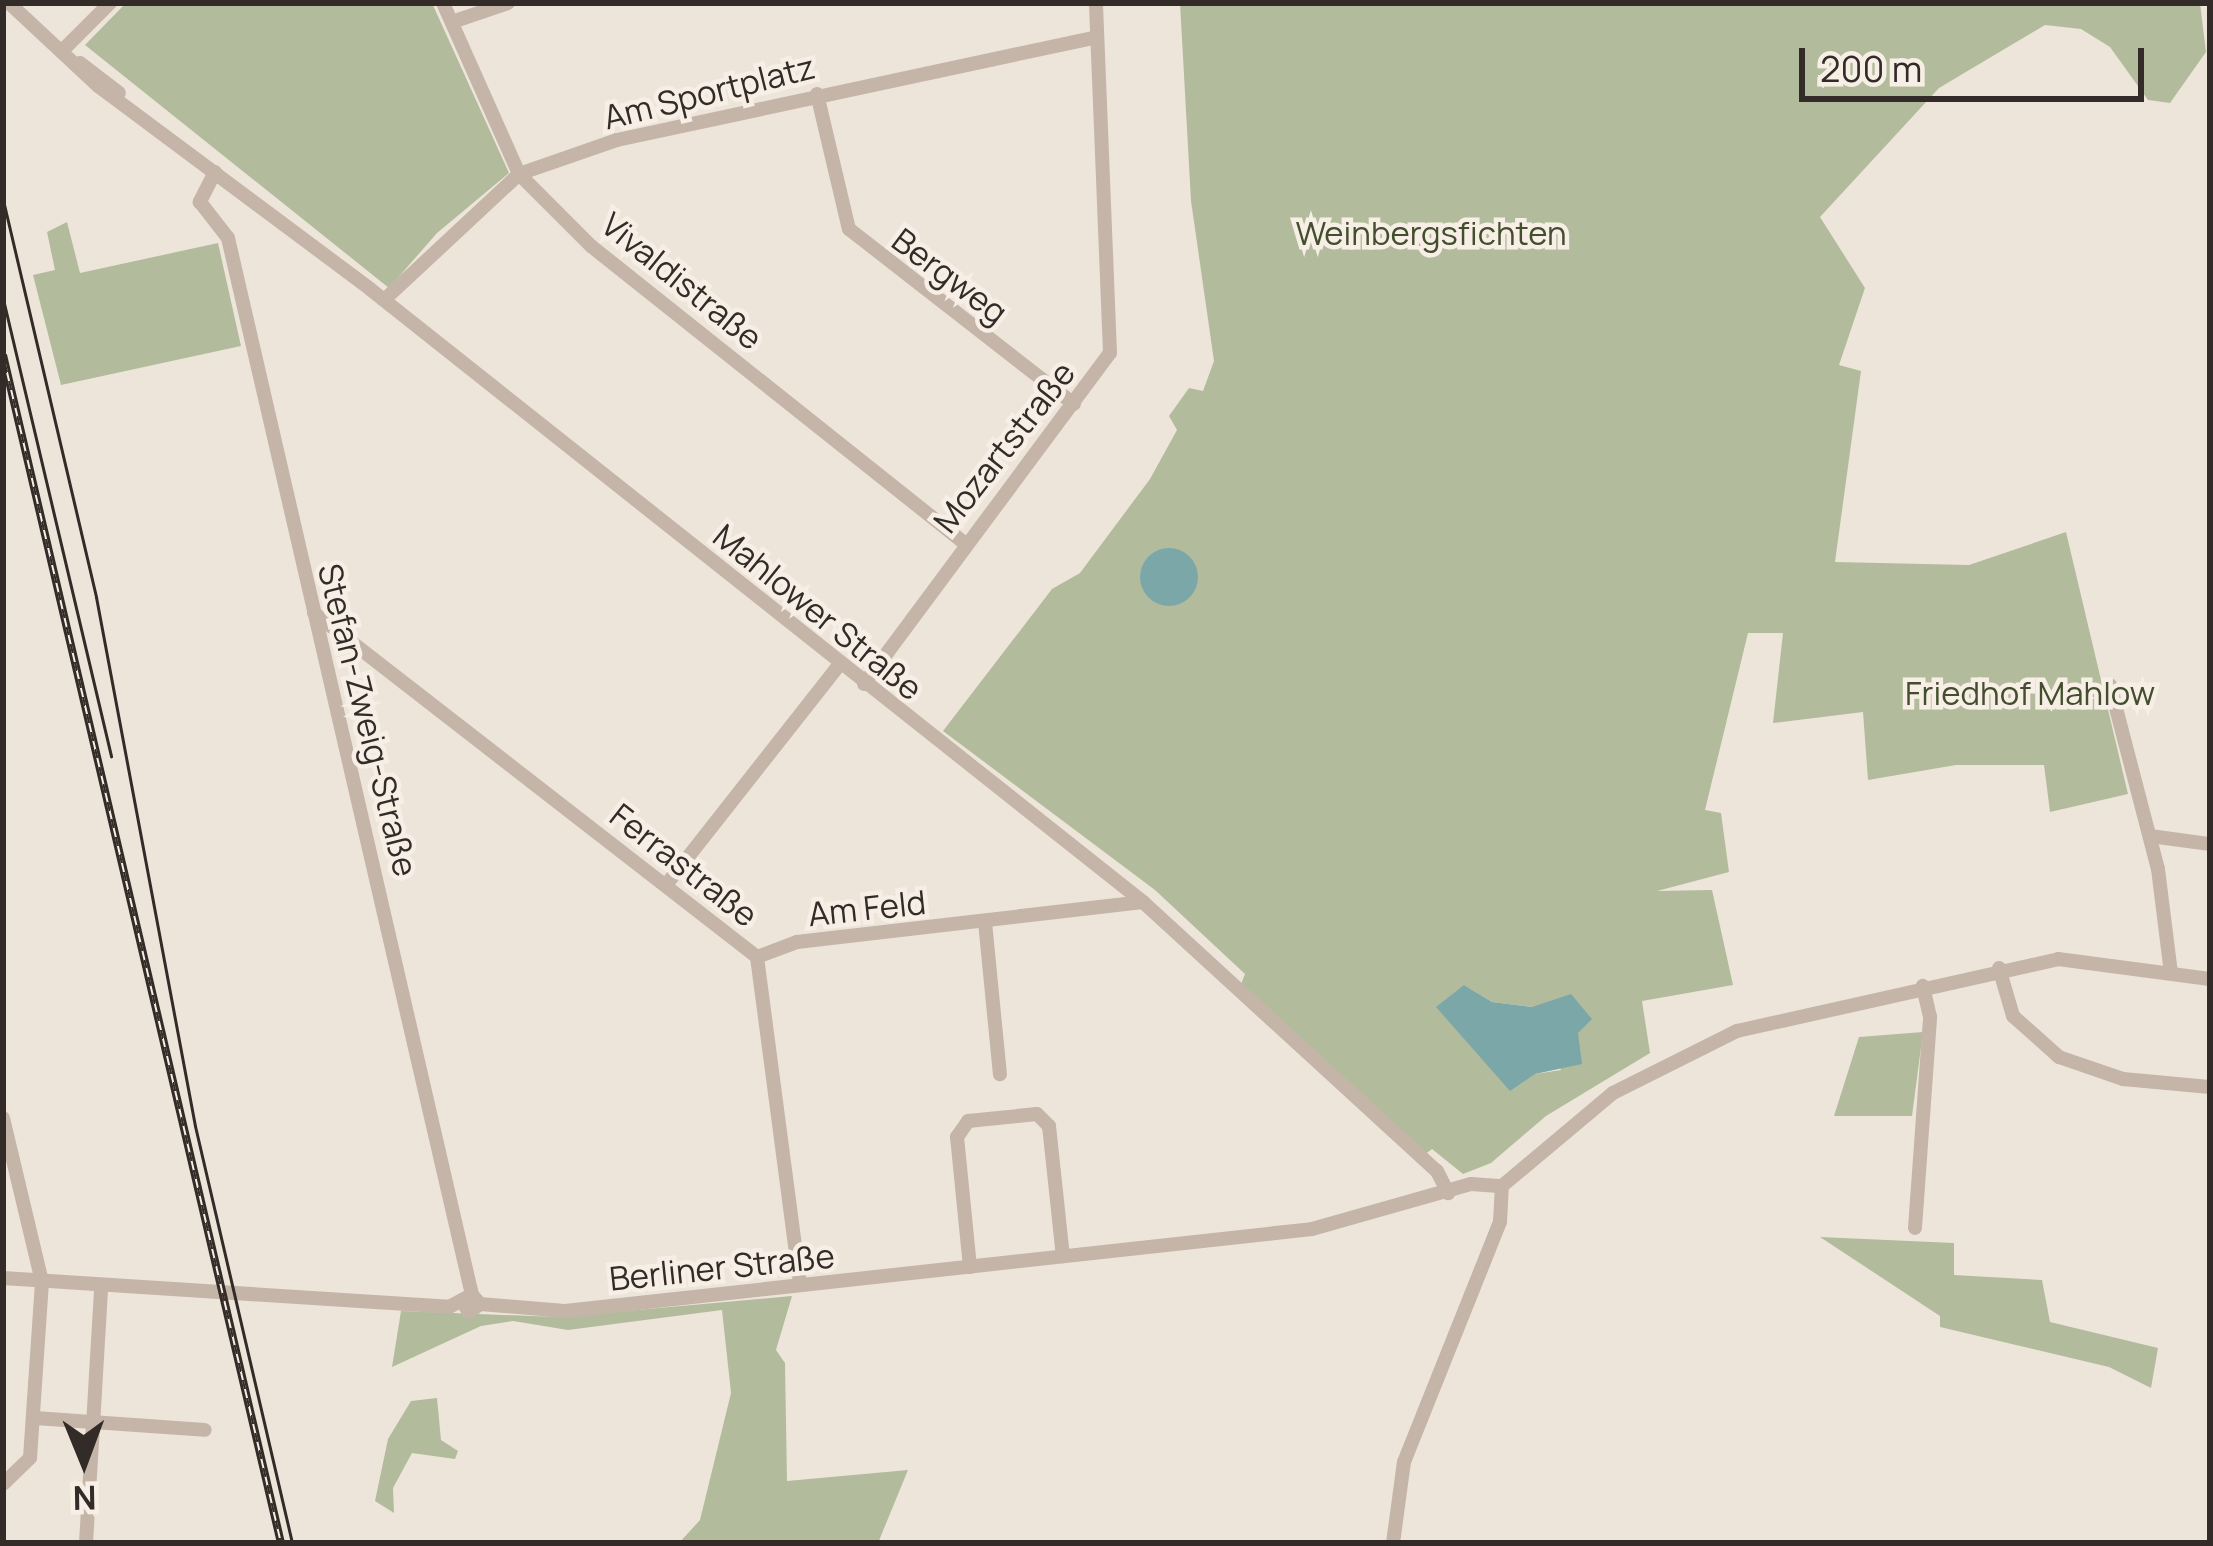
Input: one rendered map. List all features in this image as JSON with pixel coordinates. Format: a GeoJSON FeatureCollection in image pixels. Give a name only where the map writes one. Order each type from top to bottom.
{"type":"FeatureCollection","features":[{"type":"Feature","properties":{"kind":"street","name":"Mahlower Straße"},"geometry":{"type":"LineString","coordinates":[[9,3],[67,54],[106,76],[126,102],[385,301],[1143,902],[1437,1171],[1448,1193]]}},
{"type":"Feature","properties":{"kind":"street"},"geometry":{"type":"LineString","coordinates":[[67,54],[110,3]]}},
{"type":"Feature","properties":{"kind":"street","name":"Vivaldistraße"},"geometry":{"type":"LineString","coordinates":[[443,3],[519,174],[591,246],[963,542]]}},
{"type":"Feature","properties":{"kind":"street"},"geometry":{"type":"LineString","coordinates":[[452,22],[508,3]]}},
{"type":"Feature","properties":{"kind":"street","name":"Mozartstraße"},"geometry":{"type":"LineString","coordinates":[[864,684],[963,542],[980,532],[1110,353],[1114,323],[1096,3]]}},
{"type":"Feature","properties":{"kind":"street","name":"Am Sportplatz"},"geometry":{"type":"LineString","coordinates":[[385,301],[519,174],[616,140],[1096,37]]}},
{"type":"Feature","properties":{"kind":"street","name":"Bergweg"},"geometry":{"type":"LineString","coordinates":[[817,94],[849,229],[1074,404]]}},
{"type":"Feature","properties":{"kind":"street","name":"Stefan-Zweig-Straße"},"geometry":{"type":"LineString","coordinates":[[215,172],[200,202],[228,238],[472,1301]]}},
{"type":"Feature","properties":{"kind":"street","name":"Ferrastraße"},"geometry":{"type":"LineString","coordinates":[[314,613],[666,885],[760,964],[800,1286]]}},
{"type":"Feature","properties":{"kind":"street"},"geometry":{"type":"LineString","coordinates":[[666,885],[840,664]]}},
{"type":"Feature","properties":{"kind":"street"},"geometry":{"type":"LineString","coordinates":[[2110,685],[2171,934],[2170,973]]}},
{"type":"Feature","properties":{"kind":"street"},"geometry":{"type":"LineString","coordinates":[[2150,836],[2210,844]]}},
{"type":"Feature","properties":{"kind":"street","name":"Am Feld"},"geometry":{"type":"LineString","coordinates":[[760,964],[797,942],[1143,902]]}},
{"type":"Feature","properties":{"kind":"street"},"geometry":{"type":"LineString","coordinates":[[985,922],[1000,1074]]}},
{"type":"Feature","properties":{"kind":"street"},"geometry":{"type":"LineString","coordinates":[[1393,1543],[1404,1462],[1500,1222],[1502,1186],[1613,1093],[1695,1046],[2000,968],[2058,959],[2210,979]]}},
{"type":"Feature","properties":{"kind":"street"},"geometry":{"type":"LineString","coordinates":[[2000,968],[2013,1016],[2059,1057],[2123,1078],[2210,1087]]}},
{"type":"Feature","properties":{"kind":"street"},"geometry":{"type":"LineString","coordinates":[[1915,1228],[1930,1017],[1923,986]]}},
{"type":"Feature","properties":{"kind":"street"},"geometry":{"type":"LineString","coordinates":[[970,1267],[957,1136],[968,1121],[1037,1114],[1049,1126],[1063,1256]]}},
{"type":"Feature","properties":{"kind":"street"},"geometry":{"type":"LineString","coordinates":[[3,1118],[42,1282],[30,1458],[3,1484]]}},
{"type":"Feature","properties":{"kind":"street","name":"Berliner Straße"},"geometry":{"type":"LineString","coordinates":[[3,1278],[101,1287],[472,1301],[565,1311],[1312,1228],[1481,1182],[1502,1186]]}},
{"type":"Feature","properties":{"kind":"street"},"geometry":{"type":"LineString","coordinates":[[86,1543],[101,1287]]}},
{"type":"Feature","properties":{"kind":"street"},"geometry":{"type":"LineString","coordinates":[[35,1418],[205,1430]]}},
{"type":"Feature","properties":{"kind":"green space"},"geometry":{"type":"Polygon","coordinates":[[[126,3],[432,3],[509,173],[437,233],[389,288],[85,45],[126,3]]]}},
{"type":"Feature","properties":{"kind":"green space"},"geometry":{"type":"Polygon","coordinates":[[[1180,3],[2200,3],[2206,52],[2170,103],[2148,100],[2110,47],[2081,29],[2045,25],[1939,88],[1820,217],[1865,288],[1839,365],[1861,371],[1835,562],[1969,565],[2066,532],[2128,794],[2050,812],[2044,765],[1956,765],[1868,780],[1863,712],[1773,723],[1783,633],[1748,633],[1705,810],[1721,813],[1729,872],[1657,891],[1712,890],[1733,985],[1642,1001],[1650,1053],[1546,1116],[1491,1163],[1463,1174],[1432,1149],[1424,1155],[1241,984],[1245,974],[1155,890],[943,731],[1052,589],[1080,573],[1150,479],[1177,430],[1169,416],[1189,388],[1203,391],[1214,361],[1191,201],[1180,3]],[[1464,985],[1535,1074],[1561,1070],[1533,1007],[1492,1002],[1464,985]]]}},
{"type":"Feature","properties":{"kind":"green space"},"geometry":{"type":"Polygon","coordinates":[[[67,222],[80,273],[218,243],[241,346],[61,385],[33,275],[55,270],[47,232],[67,222]]]}},
{"type":"Feature","properties":{"kind":"green space"},"geometry":{"type":"Polygon","coordinates":[[[1923,1032],[1912,1116],[1834,1116],[1859,1037],[1923,1032]]]}},
{"type":"Feature","properties":{"kind":"green space"},"geometry":{"type":"Polygon","coordinates":[[[1820,1237],[1954,1243],[1954,1275],[2042,1280],[2050,1322],[2158,1348],[2151,1388],[2109,1367],[1940,1327],[1940,1316],[1820,1237]]]}},
{"type":"Feature","properties":{"kind":"green space"},"geometry":{"type":"Polygon","coordinates":[[[792,1296],[776,1350],[785,1363],[787,1481],[908,1470],[878,1543],[679,1543],[700,1520],[731,1393],[722,1310],[568,1330],[513,1321],[481,1326],[392,1367],[401,1311],[559,1317],[792,1296]]]}},
{"type":"Feature","properties":{"kind":"green space"},"geometry":{"type":"Polygon","coordinates":[[[437,1398],[441,1440],[458,1451],[455,1459],[412,1453],[393,1488],[394,1513],[375,1501],[388,1439],[411,1401],[437,1398]]]}},
{"type":"Feature","properties":{"kind":"water"},"geometry":{"type":"Polygon","coordinates":[[[1169,548],[1189,557],[1198,577],[1189,597],[1169,606],[1149,597],[1140,577],[1149,557],[1169,548]]]}},
{"type":"Feature","properties":{"kind":"water"},"geometry":{"type":"Polygon","coordinates":[[[1464,985],[1492,1002],[1532,1007],[1571,994],[1592,1019],[1578,1033],[1582,1064],[1535,1074],[1510,1091],[1436,1007],[1464,985]]]}},
{"type":"Feature","properties":{"kind":"tram line"},"geometry":{"type":"LineString","coordinates":[[3,200],[96,597],[195,1126],[292,1543]]}},
{"type":"Feature","properties":{"kind":"tram line"},"geometry":{"type":"LineString","coordinates":[[3,299],[111,756]]}},
{"type":"Feature","properties":{"kind":"railway"},"geometry":{"type":"LineString","coordinates":[[3,355],[281,1543]]}},
{"type":"Feature","properties":{"kind":"park label","name":"Weinbergsfichten"},"geometry":{"type":"Point","coordinates":[1431,233]}},
{"type":"Feature","properties":{"kind":"park label","name":"Friedhof Mahlow"},"geometry":{"type":"Point","coordinates":[2030,693]}}]}
